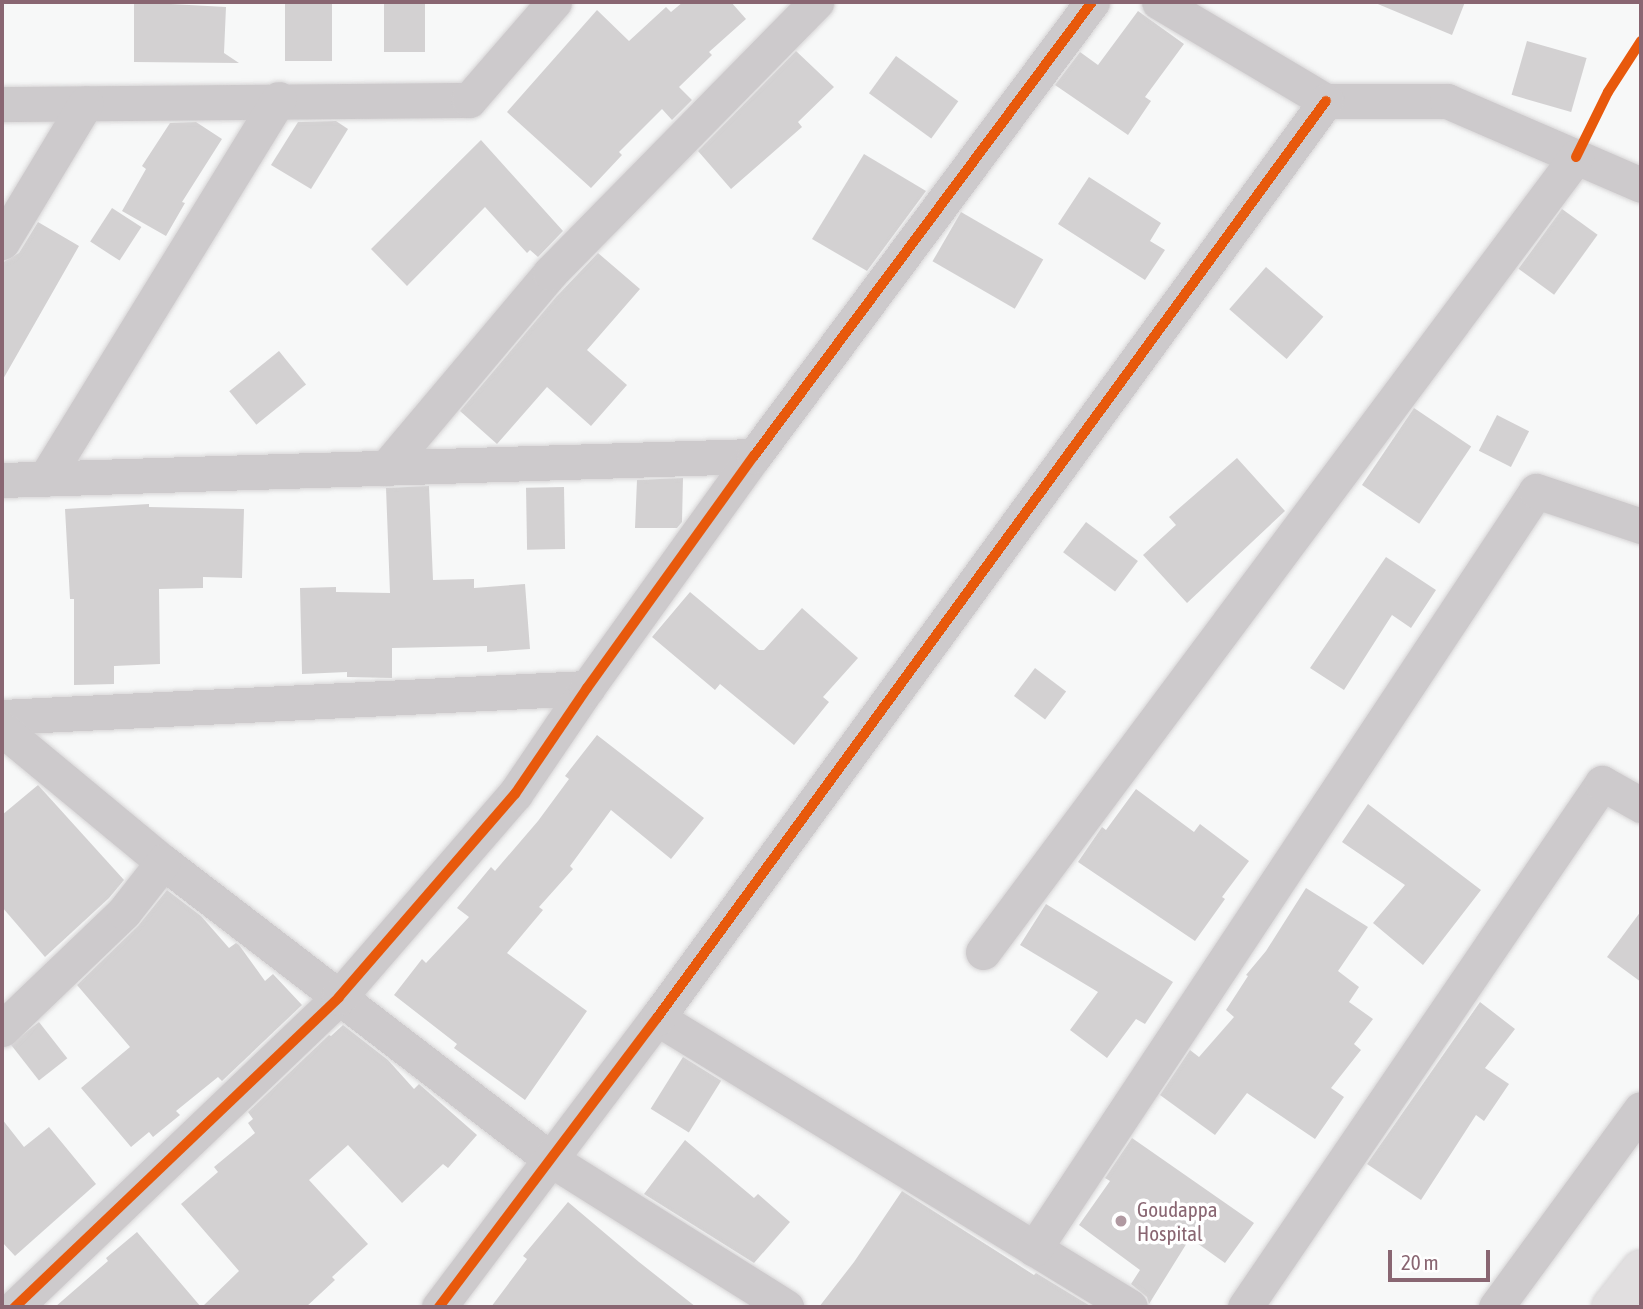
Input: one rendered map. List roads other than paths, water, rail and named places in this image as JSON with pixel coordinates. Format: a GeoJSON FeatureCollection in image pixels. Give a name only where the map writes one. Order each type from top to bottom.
{"type":"FeatureCollection","features":[{"type":"Feature","properties":{"kind":"main road"},"geometry":{"type":"LineString","coordinates":[[1611,1307],[1641,1269]]}},
{"type":"Feature","properties":{"kind":"street"},"geometry":{"type":"LineString","coordinates":[[2,104],[279,99],[469,100],[554,2]]}},
{"type":"Feature","properties":{"kind":"street"},"geometry":{"type":"LineString","coordinates":[[386,468],[550,273],[816,2]]}},
{"type":"Feature","properties":{"kind":"street"},"geometry":{"type":"LineString","coordinates":[[15,1307],[339,997],[515,794],[587,688],[754,456],[1092,2]]}},
{"type":"Feature","properties":{"kind":"street"},"geometry":{"type":"LineString","coordinates":[[1159,2],[1325,102],[1447,101],[1641,185]]}},
{"type":"Feature","properties":{"kind":"street"},"geometry":{"type":"LineString","coordinates":[[45,479],[279,99]]}},
{"type":"Feature","properties":{"kind":"street"},"geometry":{"type":"LineString","coordinates":[[439,1307],[657,1018],[1325,102]]}},
{"type":"Feature","properties":{"kind":"street"},"geometry":{"type":"LineString","coordinates":[[2,242],[86,103]]}},
{"type":"Feature","properties":{"kind":"street"},"geometry":{"type":"LineString","coordinates":[[983,952],[1576,157]]}},
{"type":"Feature","properties":{"kind":"street"},"geometry":{"type":"LineString","coordinates":[[2,480],[754,456]]}},
{"type":"Feature","properties":{"kind":"street"},"geometry":{"type":"LineString","coordinates":[[1034,1248],[1536,491],[1641,526]]}},
{"type":"Feature","properties":{"kind":"street"},"geometry":{"type":"LineString","coordinates":[[2,717],[587,688]]}},
{"type":"Feature","properties":{"kind":"street"},"geometry":{"type":"LineString","coordinates":[[2,729],[163,862],[550,1159],[786,1307]]}},
{"type":"Feature","properties":{"kind":"street"},"geometry":{"type":"LineString","coordinates":[[1245,1307],[1602,783],[1641,805]]}},
{"type":"Feature","properties":{"kind":"street"},"geometry":{"type":"LineString","coordinates":[[2,1029],[124,912],[163,862]]}},
{"type":"Feature","properties":{"kind":"street"},"geometry":{"type":"LineString","coordinates":[[657,1018],[1130,1307]]}},
{"type":"Feature","properties":{"kind":"street"},"geometry":{"type":"LineString","coordinates":[[1496,1307],[1641,1109]]}},
{"type":"Feature","properties":{"kind":"place","name":"Goudappa Hospital"},"geometry":{"type":"Point","coordinates":[1121,1221]}}]}
